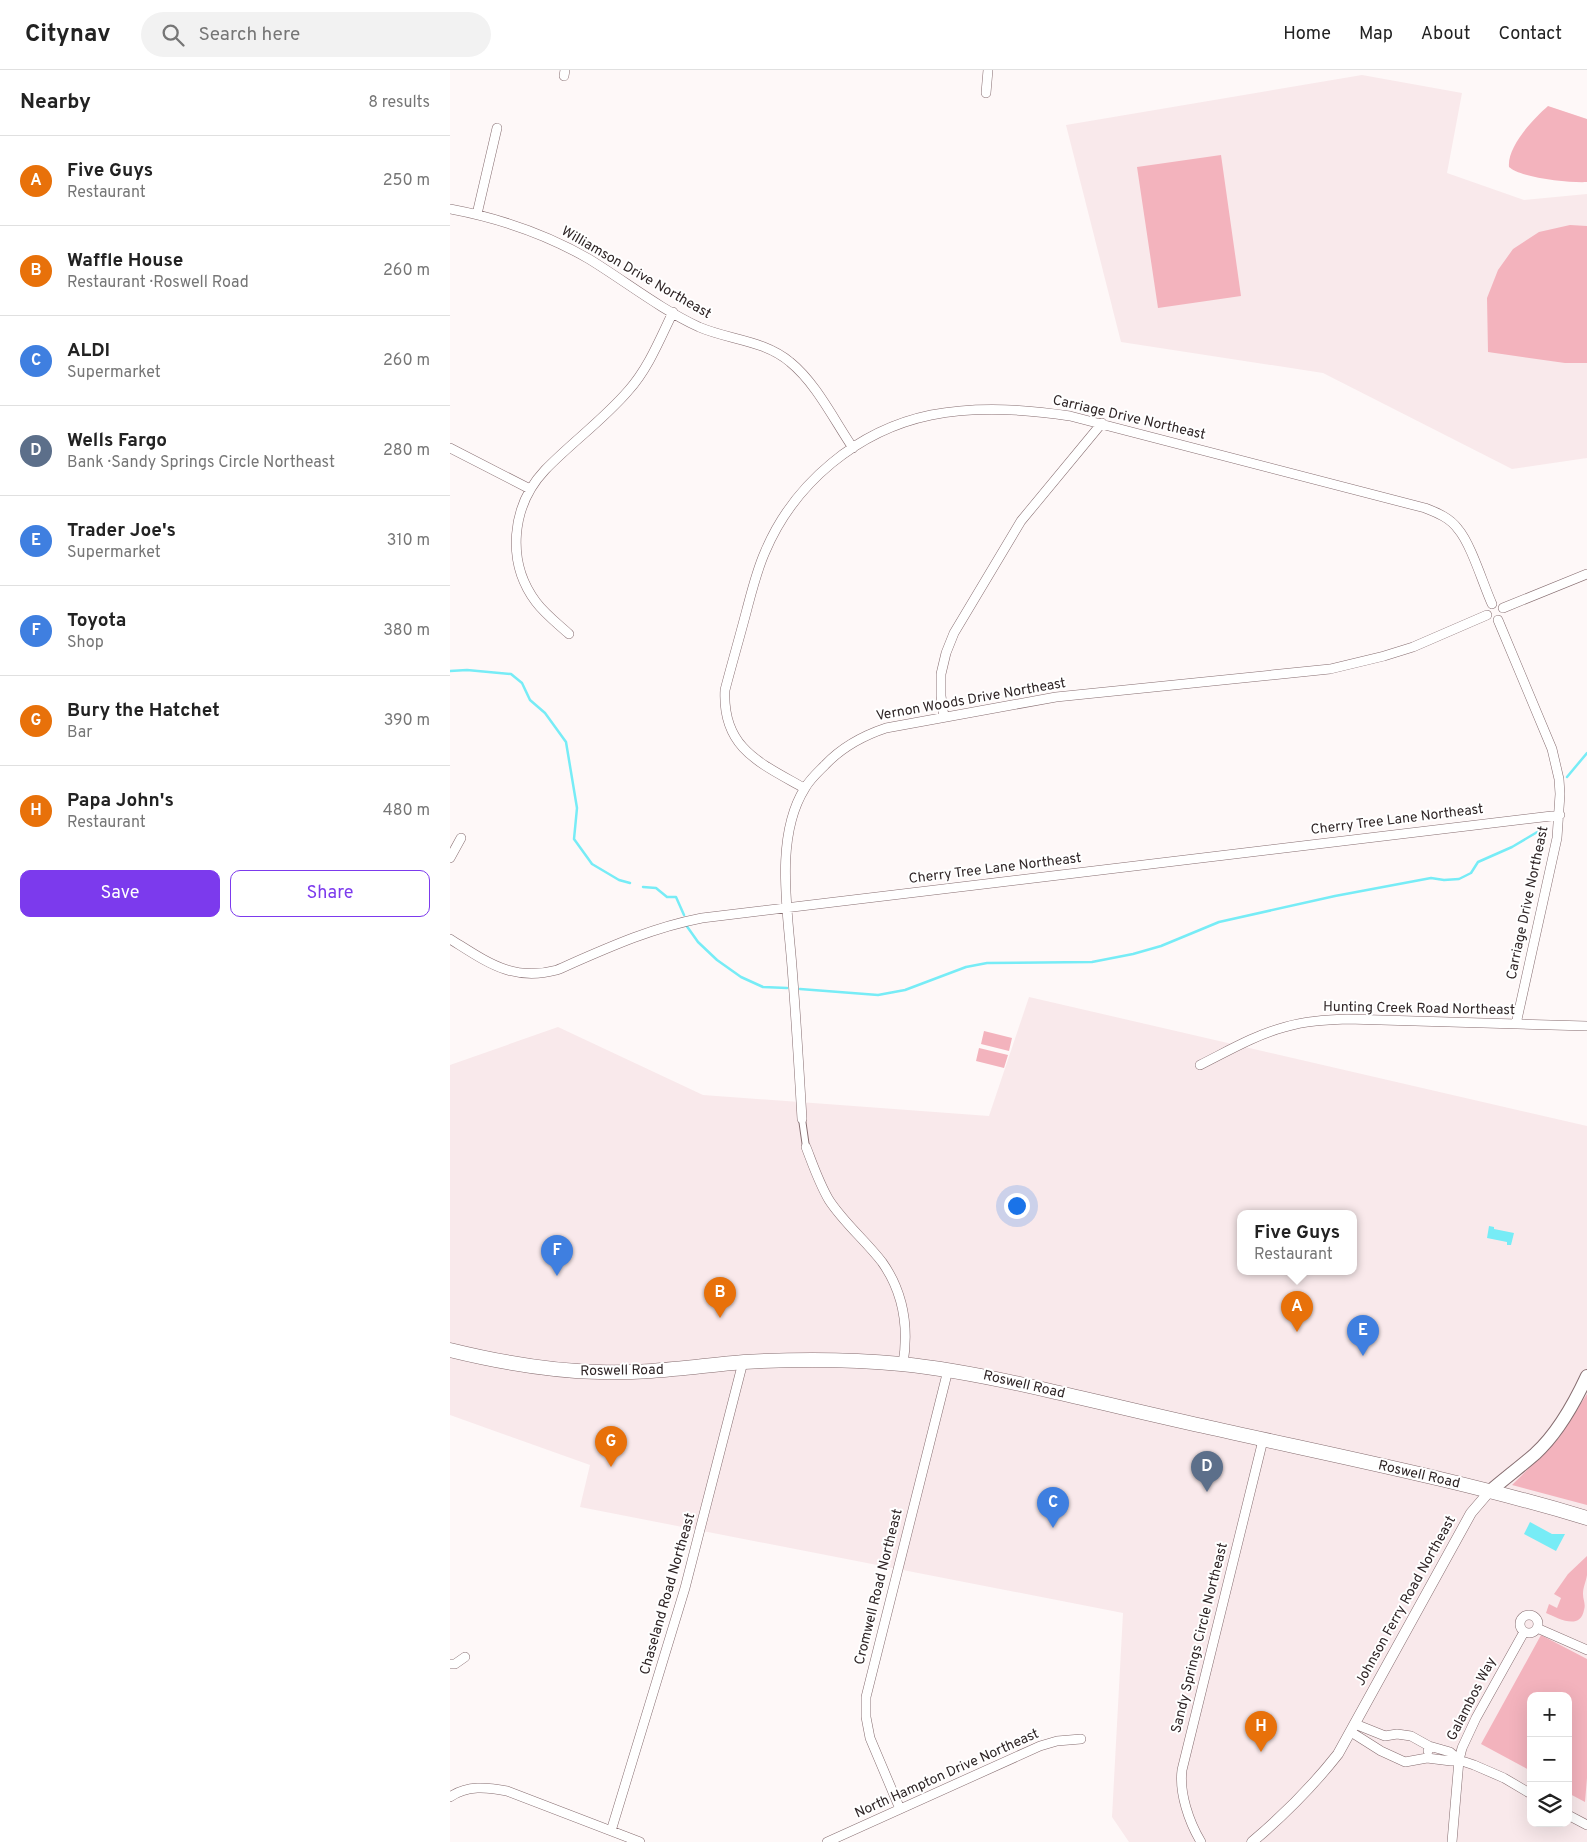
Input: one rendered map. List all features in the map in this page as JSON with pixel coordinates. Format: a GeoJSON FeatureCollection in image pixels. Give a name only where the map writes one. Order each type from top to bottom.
{"type":"FeatureCollection","features":[{"type":"Feature","properties":{"kind":"main road","name":"Roswell Road"},"geometry":{"type":"LineString","coordinates":[[450,1350],[508,1363],[554,1370],[601,1372],[670,1370],[743,1362],[811,1360],[903,1364],[948,1370],[1027,1385],[1489,1492],[1587,1518]]}},
{"type":"Feature","properties":{"kind":"main road","name":"Johnson Ferry Road Northeast"},"geometry":{"type":"LineString","coordinates":[[1489,1492],[1536,1453],[1547,1441],[1572,1404],[1587,1376]]}},
{"type":"Feature","properties":{"kind":"street"},"geometry":{"type":"LineString","coordinates":[[986,93],[988,70]]}},
{"type":"Feature","properties":{"kind":"street"},"geometry":{"type":"LineString","coordinates":[[476,214],[497,128]]}},
{"type":"Feature","properties":{"kind":"street","name":"Williamson Drive Northeast"},"geometry":{"type":"LineString","coordinates":[[450,209],[476,214],[522,228],[567,247],[701,328],[763,346],[788,360],[809,380],[852,448]]}},
{"type":"Feature","properties":{"kind":"street"},"geometry":{"type":"LineString","coordinates":[[569,634],[536,603],[525,585],[515,547],[516,526],[522,506],[530,489],[545,471],[612,409],[630,389],[650,359],[673,312]]}},
{"type":"Feature","properties":{"kind":"street","name":"Carriage Drive Northeast"},"geometry":{"type":"LineString","coordinates":[[804,788],[757,761],[740,746],[732,733],[727,719],[724,704],[725,690],[756,574],[773,534],[790,507],[807,486],[830,464],[852,448],[902,423],[931,415],[983,410],[1045,412],[1070,416],[1438,513],[1452,523],[1465,538],[1492,604]]}},
{"type":"Feature","properties":{"kind":"street"},"geometry":{"type":"LineString","coordinates":[[944,717],[941,696],[941,674],[954,632],[1021,521],[1102,424]]}},
{"type":"Feature","properties":{"kind":"street"},"geometry":{"type":"LineString","coordinates":[[450,448],[530,489]]}},
{"type":"Feature","properties":{"kind":"street"},"geometry":{"type":"LineString","coordinates":[[1503,608],[1587,574]]}},
{"type":"Feature","properties":{"kind":"street"},"geometry":{"type":"LineString","coordinates":[[1492,604],[1497,604],[1503,608],[1503,615],[1498,620],[1487,615],[1488,607],[1492,604]]}},
{"type":"Feature","properties":{"kind":"street","name":"Vernon Woods Drive Northeast"},"geometry":{"type":"LineString","coordinates":[[802,1119],[788,908],[787,839],[794,812],[804,788],[831,759],[860,738],[886,728],[944,717],[1056,697],[1330,669],[1413,647],[1487,615]]}},
{"type":"Feature","properties":{"kind":"street","name":"Carriage Drive Northeast"},"geometry":{"type":"LineString","coordinates":[[1498,620],[1552,749],[1559,779],[1560,815],[1557,838],[1516,1024]]}},
{"type":"Feature","properties":{"kind":"street","name":"Cherry Tree Lane Northeast"},"geometry":{"type":"LineString","coordinates":[[450,939],[494,966],[512,973],[532,974],[557,970],[646,932],[702,918],[1560,815]]}},
{"type":"Feature","properties":{"kind":"street"},"geometry":{"type":"LineString","coordinates":[[450,858],[461,838]]}},
{"type":"Feature","properties":{"kind":"street","name":"Hunting Creek Road Northeast"},"geometry":{"type":"LineString","coordinates":[[1200,1065],[1261,1034],[1286,1026],[1314,1021],[1347,1019],[1587,1026]]}},
{"type":"Feature","properties":{"kind":"street"},"geometry":{"type":"LineString","coordinates":[[802,1119],[806,1147],[816,1174],[829,1200],[882,1262],[897,1286],[902,1300],[906,1329],[906,1347],[903,1364]]}},
{"type":"Feature","properties":{"kind":"street","name":"Chaseland Road Northeast"},"geometry":{"type":"LineString","coordinates":[[611,1831],[685,1588],[743,1362]]}},
{"type":"Feature","properties":{"kind":"street","name":"Cromwell Road Northeast"},"geometry":{"type":"LineString","coordinates":[[900,1809],[870,1738],[866,1717],[866,1697],[948,1370]]}},
{"type":"Feature","properties":{"kind":"street","name":"Sandy Springs Circle Northeast"},"geometry":{"type":"LineString","coordinates":[[1201,1842],[1183,1796],[1182,1770],[1263,1440]]}},
{"type":"Feature","properties":{"kind":"street","name":"Johnson Ferry Road Northeast"},"geometry":{"type":"LineString","coordinates":[[1252,1842],[1278,1820],[1318,1780],[1338,1754],[1471,1513],[1489,1492]]}},
{"type":"Feature","properties":{"kind":"street","name":"Galambos Way"},"geometry":{"type":"LineString","coordinates":[[1452,1842],[1459,1760],[1462,1748],[1476,1718],[1524,1632],[1520,1628],[1520,1622],[1526,1615],[1535,1617],[1538,1622],[1537,1628],[1587,1650]]}},
{"type":"Feature","properties":{"kind":"street"},"geometry":{"type":"LineString","coordinates":[[1524,1632],[1533,1632],[1537,1628]]}},
{"type":"Feature","properties":{"kind":"street"},"geometry":{"type":"LineString","coordinates":[[450,1664],[455,1664],[465,1657]]}},
{"type":"Feature","properties":{"kind":"street"},"geometry":{"type":"LineString","coordinates":[[1353,1728],[1385,1736],[1397,1734],[1411,1736],[1428,1746],[1450,1752],[1459,1760]]}},
{"type":"Feature","properties":{"kind":"street"},"geometry":{"type":"LineString","coordinates":[[1353,1728],[1381,1752],[1405,1762],[1427,1758],[1459,1760],[1474,1764],[1527,1792]]}},
{"type":"Feature","properties":{"kind":"street"},"geometry":{"type":"LineString","coordinates":[[1381,1752],[1385,1736]]}},
{"type":"Feature","properties":{"kind":"street","name":"North Hampton Drive Northeast"},"geometry":{"type":"LineString","coordinates":[[827,1842],[1040,1746],[1057,1741],[1081,1739]]}},
{"type":"Feature","properties":{"kind":"street"},"geometry":{"type":"LineString","coordinates":[[1427,1758],[1428,1746]]}},
{"type":"Feature","properties":{"kind":"street"},"geometry":{"type":"LineString","coordinates":[[450,1797],[471,1788],[488,1787],[507,1791],[640,1842]]}},
{"type":"Feature","properties":{"kind":"street"},"geometry":{"type":"LineString","coordinates":[[1572,1817],[1587,1825]]}},
{"type":"Feature","properties":{"kind":"shaded area"},"geometry":{"type":"Polygon","coordinates":[[[1362,75],[1462,93],[1447,173],[1524,200],[1587,194],[1587,458],[1512,469],[1323,373],[1121,342],[1066,125],[1362,75]]]}},
{"type":"Feature","properties":{"kind":"shaded area"},"geometry":{"type":"Polygon","coordinates":[[[1548,106],[1587,119],[1587,182],[1558,181],[1534,177],[1509,167],[1512,151],[1522,134],[1548,106]]]}},
{"type":"Feature","properties":{"kind":"shaded area"},"geometry":{"type":"Polygon","coordinates":[[[1221,155],[1241,296],[1158,308],[1137,167],[1221,155]]]}},
{"type":"Feature","properties":{"kind":"shaded area"},"geometry":{"type":"Polygon","coordinates":[[[1570,225],[1587,226],[1587,363],[1565,363],[1488,352],[1487,298],[1498,270],[1513,249],[1539,232],[1570,225]]]}},
{"type":"Feature","properties":{"kind":"shaded area"},"geometry":{"type":"Polygon","coordinates":[[[1029,997],[1587,1126],[1587,1842],[1129,1842],[1112,1817],[1123,1613],[580,1507],[590,1465],[450,1415],[450,1065],[558,1027],[703,1095],[989,1116],[1029,997]]]}},
{"type":"Feature","properties":{"kind":"shaded area"},"geometry":{"type":"Polygon","coordinates":[[[984,1031],[1012,1038],[1009,1051],[981,1044],[984,1031]]]}},
{"type":"Feature","properties":{"kind":"shaded area"},"geometry":{"type":"Polygon","coordinates":[[[979,1048],[1008,1055],[1004,1068],[976,1061],[979,1048]]]}},
{"type":"Feature","properties":{"kind":"shaded area"},"geometry":{"type":"Polygon","coordinates":[[[1587,1394],[1587,1505],[1512,1485],[1558,1439],[1587,1394]]]}},
{"type":"Feature","properties":{"kind":"shaded area"},"geometry":{"type":"Polygon","coordinates":[[[1587,1556],[1587,1575],[1583,1589],[1585,1608],[1582,1616],[1578,1620],[1568,1621],[1546,1613],[1549,1604],[1557,1608],[1561,1598],[1554,1594],[1568,1574],[1587,1556]]]}},
{"type":"Feature","properties":{"kind":"shaded area"},"geometry":{"type":"Polygon","coordinates":[[[1541,1635],[1587,1659],[1587,1778],[1585,1802],[1572,1795],[1572,1692],[1527,1692],[1527,1769],[1481,1744],[1541,1635]]]}},
{"type":"Feature","properties":{"kind":"water"},"geometry":{"type":"Polygon","coordinates":[[[1489,1226],[1494,1227],[1494,1229],[1514,1233],[1511,1245],[1507,1245],[1507,1242],[1487,1238],[1489,1226]]]}},
{"type":"Feature","properties":{"kind":"water"},"geometry":{"type":"Polygon","coordinates":[[[1530,1522],[1552,1534],[1565,1534],[1556,1551],[1524,1534],[1530,1522]]]}},
{"type":"Feature","properties":{"kind":"waterway"},"geometry":{"type":"LineString","coordinates":[[450,671],[467,670],[511,674],[522,683],[530,700],[545,713],[566,742],[577,808],[574,839],[592,864],[619,880],[630,883]]}},
{"type":"Feature","properties":{"kind":"waterway"},"geometry":{"type":"LineString","coordinates":[[1567,777],[1587,753]]}},
{"type":"Feature","properties":{"kind":"waterway"},"geometry":{"type":"LineString","coordinates":[[800,989],[878,995],[905,990],[966,967],[987,963],[1092,962],[1133,954],[1161,946],[1219,922],[1335,896],[1431,878],[1444,880],[1459,879],[1471,873],[1478,862],[1512,847],[1544,828]]}},
{"type":"Feature","properties":{"kind":"waterway"},"geometry":{"type":"LineString","coordinates":[[643,887],[656,888],[667,897],[676,897],[684,915]]}},
{"type":"Feature","properties":{"kind":"waterway"},"geometry":{"type":"LineString","coordinates":[[686,925],[698,942],[717,960],[741,977],[763,987],[787,988]]}},
{"type":"Feature","properties":{"kind":"place","name":"Toyota"},"geometry":{"type":"Point","coordinates":[557,1276]}},
{"type":"Feature","properties":{"kind":"place","name":"Waffle House"},"geometry":{"type":"Point","coordinates":[720,1318]}},
{"type":"Feature","properties":{"kind":"place","name":"Five Guys"},"geometry":{"type":"Point","coordinates":[1297,1332]}},
{"type":"Feature","properties":{"kind":"place","name":"Trader Joe's"},"geometry":{"type":"Point","coordinates":[1363,1356]}},
{"type":"Feature","properties":{"kind":"place","name":"Bury the Hatchet"},"geometry":{"type":"Point","coordinates":[611,1467]}},
{"type":"Feature","properties":{"kind":"place","name":"Wells Fargo"},"geometry":{"type":"Point","coordinates":[1207,1492]}},
{"type":"Feature","properties":{"kind":"place","name":"ALDI"},"geometry":{"type":"Point","coordinates":[1053,1528]}},
{"type":"Feature","properties":{"kind":"place","name":"Papa John's"},"geometry":{"type":"Point","coordinates":[1261,1752]}}]}
